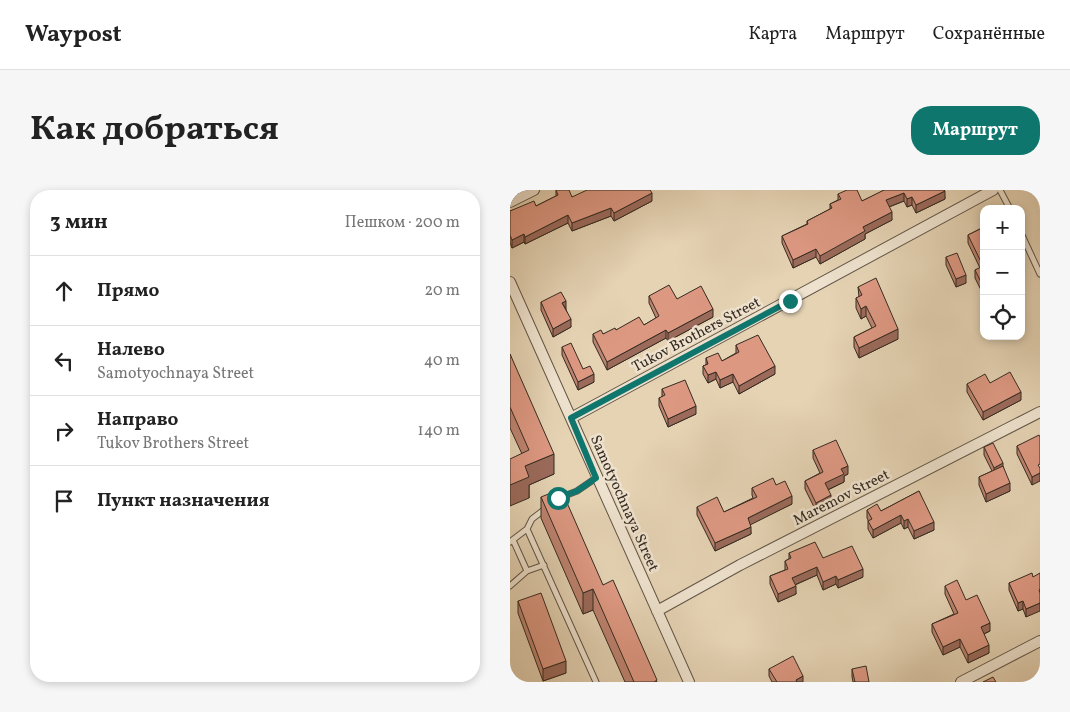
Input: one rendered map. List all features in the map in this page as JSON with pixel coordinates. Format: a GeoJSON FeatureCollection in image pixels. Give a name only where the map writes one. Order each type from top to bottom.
{"type":"FeatureCollection","features":[{"type":"Feature","properties":{"kind":"street"},"geometry":{"type":"LineString","coordinates":[[510,202],[534,190]]}},
{"type":"Feature","properties":{"kind":"street","name":"Tukov Brothers Street"},"geometry":{"type":"LineString","coordinates":[[571,418],[993,190]]}},
{"type":"Feature","properties":{"kind":"street","name":"Samotyochnaya Street"},"geometry":{"type":"LineString","coordinates":[[510,283],[689,682]]}},
{"type":"Feature","properties":{"kind":"street","name":"Maremov Street"},"geometry":{"type":"LineString","coordinates":[[658,611],[740,565],[1040,412]]}},
{"type":"Feature","properties":{"kind":"street"},"geometry":{"type":"LineString","coordinates":[[961,682],[1040,641]]}},
{"type":"Feature","properties":{"kind":"lane"},"geometry":{"type":"LineString","coordinates":[[1000,190],[1008,205]]}},
{"type":"Feature","properties":{"kind":"lane"},"geometry":{"type":"LineString","coordinates":[[1025,242],[1040,274]]}},
{"type":"Feature","properties":{"kind":"lane"},"geometry":{"type":"LineString","coordinates":[[526,571],[512,541],[527,529],[532,519],[551,504],[577,491],[596,478]]}},
{"type":"Feature","properties":{"kind":"lane"},"geometry":{"type":"LineString","coordinates":[[527,529],[596,682]]}},
{"type":"Feature","properties":{"kind":"lane"},"geometry":{"type":"LineString","coordinates":[[510,586],[526,571],[544,565]]}},
{"type":"Feature","properties":{"kind":"building"},"geometry":{"type":"Polygon","coordinates":[[[556,190],[569,190],[572,197],[587,190],[650,190],[652,193],[614,213],[611,208],[572,223],[568,215],[525,237],[524,234],[512,240],[510,235],[510,211],[534,201],[536,206],[558,195],[556,190]]]}},
{"type":"Feature","properties":{"kind":"building"},"geometry":{"type":"Polygon","coordinates":[[[847,190],[857,190],[862,201],[884,190],[945,191],[916,205],[912,197],[907,199],[904,193],[886,200],[892,212],[863,227],[865,231],[820,256],[816,249],[793,260],[782,236],[808,224],[807,221],[832,208],[830,204],[841,199],[838,194],[847,190]]]}},
{"type":"Feature","properties":{"kind":"building"},"geometry":{"type":"Polygon","coordinates":[[[980,229],[980,260],[968,235],[980,229]]]}},
{"type":"Feature","properties":{"kind":"building"},"geometry":{"type":"Polygon","coordinates":[[[957,253],[966,275],[956,279],[946,257],[957,253]]]}},
{"type":"Feature","properties":{"kind":"building"},"geometry":{"type":"Polygon","coordinates":[[[980,268],[980,280],[975,270],[980,268]]]}},
{"type":"Feature","properties":{"kind":"building"},"geometry":{"type":"Polygon","coordinates":[[[876,278],[898,329],[859,348],[854,337],[876,326],[866,306],[861,309],[856,298],[862,295],[858,287],[876,278]]]}},
{"type":"Feature","properties":{"kind":"building"},"geometry":{"type":"Polygon","coordinates":[[[669,285],[677,299],[701,286],[713,309],[668,333],[666,330],[607,362],[593,334],[601,330],[603,334],[615,328],[616,330],[639,317],[644,325],[659,316],[649,296],[669,285]]]}},
{"type":"Feature","properties":{"kind":"building"},"geometry":{"type":"Polygon","coordinates":[[[561,292],[566,301],[562,303],[571,319],[553,329],[541,302],[561,292]]]}},
{"type":"Feature","properties":{"kind":"building"},"geometry":{"type":"Polygon","coordinates":[[[758,335],[775,366],[739,386],[733,374],[720,380],[716,372],[708,375],[703,366],[708,364],[706,358],[718,353],[722,361],[739,352],[736,345],[758,335]]]}},
{"type":"Feature","properties":{"kind":"building"},"geometry":{"type":"Polygon","coordinates":[[[571,343],[583,369],[590,366],[594,374],[578,382],[562,347],[571,343]]]}},
{"type":"Feature","properties":{"kind":"building"},"geometry":{"type":"Polygon","coordinates":[[[510,354],[554,454],[525,466],[529,477],[510,485],[510,459],[529,450],[510,407],[510,354]]]}},
{"type":"Feature","properties":{"kind":"building"},"geometry":{"type":"Polygon","coordinates":[[[1010,372],[1021,392],[983,412],[967,384],[985,374],[990,383],[1010,372]]]}},
{"type":"Feature","properties":{"kind":"building"},"geometry":{"type":"Polygon","coordinates":[[[685,380],[696,406],[668,419],[659,398],[665,395],[662,389],[685,380]]]}},
{"type":"Feature","properties":{"kind":"building"},"geometry":{"type":"Polygon","coordinates":[[[1039,435],[1040,464],[1038,465],[1040,473],[1032,477],[1017,446],[1039,435]]]}},
{"type":"Feature","properties":{"kind":"building"},"geometry":{"type":"Polygon","coordinates":[[[836,440],[848,466],[841,469],[844,474],[825,483],[831,495],[816,503],[805,481],[823,472],[813,450],[836,440]]]}},
{"type":"Feature","properties":{"kind":"building"},"geometry":{"type":"Polygon","coordinates":[[[993,443],[1003,463],[994,468],[984,447],[993,443]]]}},
{"type":"Feature","properties":{"kind":"building"},"geometry":{"type":"Polygon","coordinates":[[[1003,466],[1010,483],[986,494],[979,477],[1003,466]]]}},
{"type":"Feature","properties":{"kind":"building"},"geometry":{"type":"Polygon","coordinates":[[[773,478],[776,485],[785,481],[792,496],[748,518],[751,527],[715,543],[697,507],[717,497],[724,512],[757,497],[752,488],[773,478]]]}},
{"type":"Feature","properties":{"kind":"building"},"geometry":{"type":"Polygon","coordinates":[[[561,489],[603,585],[613,580],[657,680],[654,682],[634,682],[593,589],[583,593],[541,497],[561,489]]]}},
{"type":"Feature","properties":{"kind":"building"},"geometry":{"type":"Polygon","coordinates":[[[919,491],[934,522],[914,531],[908,519],[904,521],[901,515],[873,530],[868,521],[872,519],[867,510],[877,504],[881,511],[919,491]]]}},
{"type":"Feature","properties":{"kind":"building"},"geometry":{"type":"Polygon","coordinates":[[[815,542],[823,558],[852,546],[863,569],[838,580],[836,576],[823,582],[817,567],[792,578],[796,586],[778,594],[770,576],[788,569],[785,561],[791,558],[789,553],[815,542]]]}},
{"type":"Feature","properties":{"kind":"building"},"geometry":{"type":"Polygon","coordinates":[[[1032,573],[1033,577],[1040,573],[1040,603],[1026,609],[1023,601],[1018,603],[1009,583],[1032,573]]]}},
{"type":"Feature","properties":{"kind":"building"},"geometry":{"type":"Polygon","coordinates":[[[957,580],[966,600],[977,595],[990,623],[981,627],[989,645],[968,655],[960,639],[943,647],[932,624],[958,613],[945,586],[957,580]]]}},
{"type":"Feature","properties":{"kind":"building"},"geometry":{"type":"Polygon","coordinates":[[[541,593],[566,661],[543,669],[518,601],[541,593]]]}},
{"type":"Feature","properties":{"kind":"building"},"geometry":{"type":"Polygon","coordinates":[[[793,656],[803,676],[796,680],[797,682],[777,682],[769,669],[793,656]]]}},
{"type":"Feature","properties":{"kind":"building"},"geometry":{"type":"Polygon","coordinates":[[[866,666],[869,682],[855,682],[852,669],[866,666]]]}},
{"type":"Feature","properties":{"kind":"building"},"geometry":{"type":"Polygon","coordinates":[[[993,677],[996,682],[983,682],[993,677]]]}},
{"type":"Feature","properties":{"kind":"route"},"geometry":{"type":"LineString","coordinates":[[558,498],[577,491],[596,478],[571,418],[790,301]]}}]}
